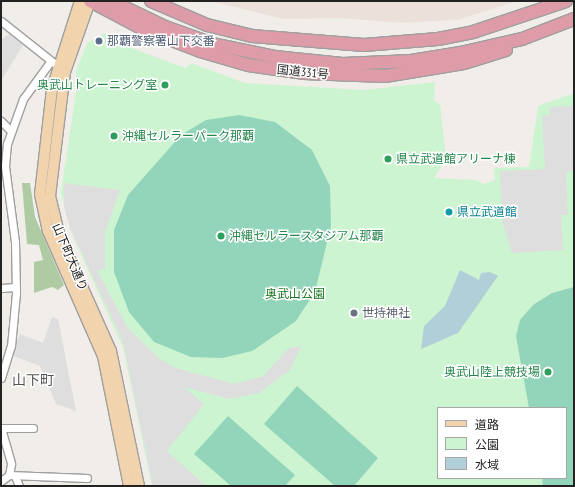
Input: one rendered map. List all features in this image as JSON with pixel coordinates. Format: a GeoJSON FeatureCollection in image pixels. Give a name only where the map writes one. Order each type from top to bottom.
{"type":"FeatureCollection","features":[{"type":"Feature","properties":{"kind":"highway","name":"国道331号"},"geometry":{"type":"LineString","coordinates":[[90,1],[154,34],[222,58],[317,74],[386,76],[422,71],[504,51],[522,39]]}},
{"type":"Feature","properties":{"kind":"highway","name":"国道331号"},"geometry":{"type":"LineString","coordinates":[[111,1],[170,29],[238,50],[304,61],[365,64],[418,60],[522,39],[574,19]]}},
{"type":"Feature","properties":{"kind":"highway"},"geometry":{"type":"LineString","coordinates":[[151,1],[207,24],[252,36],[364,45],[473,32],[566,1]]}},
{"type":"Feature","properties":{"kind":"main road","name":"山下町大通り"},"geometry":{"type":"LineString","coordinates":[[80,1],[54,63],[40,173],[41,206],[48,231],[103,356],[129,486]]}},
{"type":"Feature","properties":{"kind":"main road","name":"山下町大通り"},"geometry":{"type":"LineString","coordinates":[[90,1],[65,72],[53,147],[51,202],[62,242],[111,350],[139,486]]}},
{"type":"Feature","properties":{"kind":"street"},"geometry":{"type":"LineString","coordinates":[[1,21],[54,63],[23,99],[10,130],[4,182],[15,242],[16,287],[14,325],[1,377]]}},
{"type":"Feature","properties":{"kind":"street"},"geometry":{"type":"LineString","coordinates":[[1,121],[10,130]]}},
{"type":"Feature","properties":{"kind":"street"},"geometry":{"type":"LineString","coordinates":[[1,288],[16,287]]}},
{"type":"Feature","properties":{"kind":"street"},"geometry":{"type":"LineString","coordinates":[[19,486],[12,476],[11,464],[1,428],[34,428]]}},
{"type":"Feature","properties":{"kind":"street"},"geometry":{"type":"LineString","coordinates":[[1,481],[12,476],[87,478]]}},
{"type":"Feature","properties":{"kind":"shaded area"},"geometry":{"type":"Polygon","coordinates":[[[210,1],[517,1],[458,20],[400,23],[338,18],[284,19],[210,1]]]}},
{"type":"Feature","properties":{"kind":"shaded area"},"geometry":{"type":"Polygon","coordinates":[[[9,34],[23,45],[1,81],[1,40],[9,34]]]}},
{"type":"Feature","properties":{"kind":"shaded area"},"geometry":{"type":"Polygon","coordinates":[[[574,106],[574,171],[566,172],[568,215],[561,215],[563,250],[512,253],[502,221],[500,171],[545,169],[542,116],[550,115],[550,107],[574,106]]]}},
{"type":"Feature","properties":{"kind":"shaded area"},"geometry":{"type":"Polygon","coordinates":[[[64,183],[120,190],[105,232],[105,269],[97,270],[127,327],[160,359],[176,368],[234,384],[263,376],[289,348],[301,346],[290,370],[259,393],[229,399],[184,387],[204,404],[167,451],[206,486],[153,486],[123,342],[70,228],[64,207],[64,183]]]}},
{"type":"Feature","properties":{"kind":"shaded area"},"geometry":{"type":"Polygon","coordinates":[[[52,317],[58,319],[76,411],[56,404],[40,366],[11,355],[20,334],[43,343],[52,317]]]}},
{"type":"Feature","properties":{"kind":"green space","name":"奥武山公園"},"geometry":{"type":"Polygon","coordinates":[[[105,33],[121,44],[169,62],[186,68],[191,63],[245,83],[363,90],[435,82],[434,100],[440,104],[446,159],[434,178],[476,180],[483,184],[495,180],[494,168],[529,167],[538,106],[574,93],[574,486],[152,486],[123,348],[71,232],[61,193],[76,91],[76,71],[87,43],[105,33]]]}},
{"type":"Feature","properties":{"kind":"green space","name":"沖縄セルラースタジアム那覇"},"geometry":{"type":"Polygon","coordinates":[[[239,115],[275,122],[312,150],[330,186],[331,226],[315,292],[296,321],[252,351],[222,358],[191,357],[154,342],[129,312],[114,272],[114,230],[128,195],[181,135],[206,120],[239,115]]]}},
{"type":"Feature","properties":{"kind":"green space"},"geometry":{"type":"Polygon","coordinates":[[[22,183],[30,183],[35,217],[64,285],[58,290],[52,287],[34,293],[34,262],[43,260],[39,245],[27,244],[22,183]]]}},
{"type":"Feature","properties":{"kind":"green space","name":"奥武山陸上競技場"},"geometry":{"type":"Polygon","coordinates":[[[574,287],[574,486],[543,486],[542,479],[567,479],[567,407],[529,407],[516,336],[520,320],[533,305],[552,293],[574,287]]]}},
{"type":"Feature","properties":{"kind":"green space"},"geometry":{"type":"Polygon","coordinates":[[[297,386],[378,458],[354,486],[335,486],[264,424],[297,386]]]}},
{"type":"Feature","properties":{"kind":"green space"},"geometry":{"type":"Polygon","coordinates":[[[228,416],[295,475],[285,486],[231,486],[194,454],[228,416]]]}},
{"type":"Feature","properties":{"kind":"water"},"geometry":{"type":"Polygon","coordinates":[[[460,270],[479,280],[481,273],[490,272],[498,276],[458,333],[421,349],[424,326],[445,306],[460,270]]]}},
{"type":"Feature","properties":{"kind":"place","name":"那覇警察署山下交番"},"geometry":{"type":"Point","coordinates":[99,41]}},
{"type":"Feature","properties":{"kind":"place","name":"奥武山トレーニング室"},"geometry":{"type":"Point","coordinates":[165,85]}},
{"type":"Feature","properties":{"kind":"place","name":"沖縄セルラーパーク那覇"},"geometry":{"type":"Point","coordinates":[114,136]}},
{"type":"Feature","properties":{"kind":"place","name":"県立武道館アリーナ棟"},"geometry":{"type":"Point","coordinates":[388,159]}},
{"type":"Feature","properties":{"kind":"place","name":"県立武道館"},"geometry":{"type":"Point","coordinates":[449,212]}},
{"type":"Feature","properties":{"kind":"place","name":"沖縄セルラースタジアム那覇"},"geometry":{"type":"Point","coordinates":[221,236]}},
{"type":"Feature","properties":{"kind":"place","name":"世持神社"},"geometry":{"type":"Point","coordinates":[354,313]}},
{"type":"Feature","properties":{"kind":"place","name":"奥武山陸上競技場"},"geometry":{"type":"Point","coordinates":[548,372]}},
{"type":"Feature","properties":{"kind":"district","name":"山下町"},"geometry":{"type":"Point","coordinates":[33,380]}}]}
